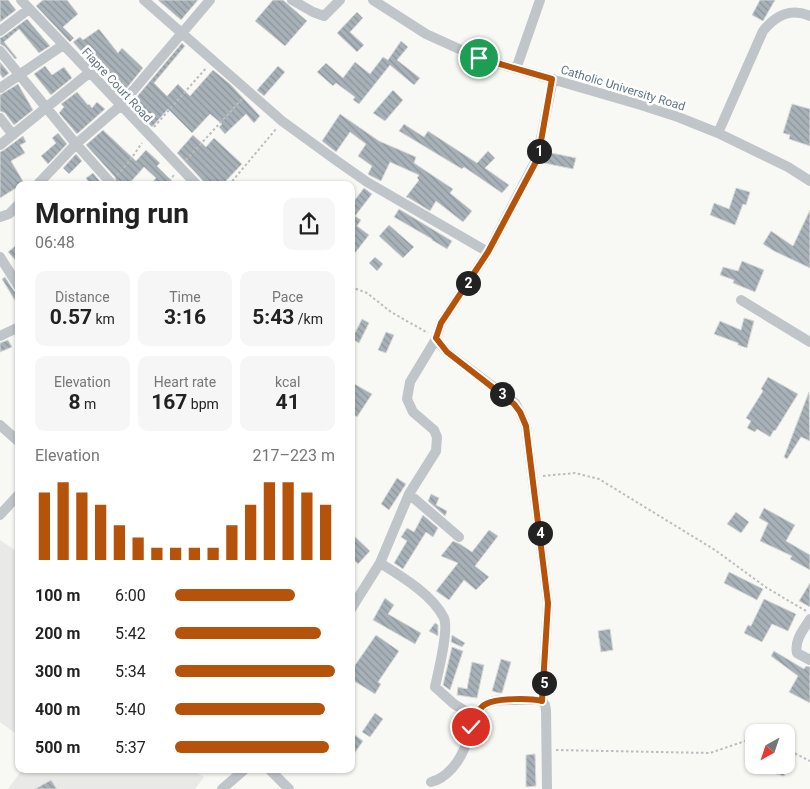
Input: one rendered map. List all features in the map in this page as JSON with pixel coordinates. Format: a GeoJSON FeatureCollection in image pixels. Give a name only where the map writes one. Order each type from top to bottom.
{"type":"FeatureCollection","features":[{"type":"Feature","properties":{"kind":"street","name":"Fiapre Court Road"},"geometry":{"type":"LineString","coordinates":[[21,0],[193,181]]}},
{"type":"Feature","properties":{"kind":"street"},"geometry":{"type":"LineString","coordinates":[[144,0],[282,121],[367,182],[488,252]]}},
{"type":"Feature","properties":{"kind":"street"},"geometry":{"type":"LineString","coordinates":[[41,181],[76,144],[120,106],[210,0]]}},
{"type":"Feature","properties":{"kind":"street"},"geometry":{"type":"LineString","coordinates":[[292,0],[324,16],[340,0]]}},
{"type":"Feature","properties":{"kind":"street","name":"Catholic University Road"},"geometry":{"type":"LineString","coordinates":[[372,0],[426,34],[479,58],[641,104],[678,117],[718,133],[788,167],[810,181]]}},
{"type":"Feature","properties":{"kind":"street"},"geometry":{"type":"LineString","coordinates":[[516,68],[540,0]]}},
{"type":"Feature","properties":{"kind":"street"},"geometry":{"type":"LineString","coordinates":[[0,31],[29,9]]}},
{"type":"Feature","properties":{"kind":"street"},"geometry":{"type":"LineString","coordinates":[[718,133],[763,31],[772,20],[789,12],[810,16]]}},
{"type":"Feature","properties":{"kind":"street"},"geometry":{"type":"LineString","coordinates":[[0,88],[63,45]]}},
{"type":"Feature","properties":{"kind":"street"},"geometry":{"type":"LineString","coordinates":[[0,51],[76,144],[109,181]]}},
{"type":"Feature","properties":{"kind":"street"},"geometry":{"type":"LineString","coordinates":[[0,145],[89,73]]}},
{"type":"Feature","properties":{"kind":"street"},"geometry":{"type":"LineString","coordinates":[[355,603],[380,563],[408,494],[436,451],[437,437],[434,430],[413,412],[406,399],[410,382],[436,338],[441,323],[488,252],[538,158],[552,79]]}},
{"type":"Feature","properties":{"kind":"street"},"geometry":{"type":"LineString","coordinates":[[0,118],[13,135]]}},
{"type":"Feature","properties":{"kind":"street"},"geometry":{"type":"LineString","coordinates":[[0,217],[9,214],[15,208]]}},
{"type":"Feature","properties":{"kind":"street"},"geometry":{"type":"LineString","coordinates":[[0,257],[15,281]]}},
{"type":"Feature","properties":{"kind":"street"},"geometry":{"type":"LineString","coordinates":[[741,300],[810,342]]}},
{"type":"Feature","properties":{"kind":"street"},"geometry":{"type":"LineString","coordinates":[[0,336],[15,329]]}},
{"type":"Feature","properties":{"kind":"street"},"geometry":{"type":"LineString","coordinates":[[436,338],[447,352],[514,404],[526,426],[548,603],[542,701],[546,710],[547,789]]}},
{"type":"Feature","properties":{"kind":"street"},"geometry":{"type":"LineString","coordinates":[[0,425],[15,438]]}},
{"type":"Feature","properties":{"kind":"street"},"geometry":{"type":"LineString","coordinates":[[408,494],[458,538]]}},
{"type":"Feature","properties":{"kind":"street"},"geometry":{"type":"LineString","coordinates":[[0,515],[15,498]]}},
{"type":"Feature","properties":{"kind":"street"},"geometry":{"type":"LineString","coordinates":[[380,563],[414,586],[434,604],[445,619],[442,654],[435,686],[454,704],[476,717]]}},
{"type":"Feature","properties":{"kind":"street"},"geometry":{"type":"LineString","coordinates":[[810,619],[797,641],[796,647],[797,653],[810,660]]}},
{"type":"Feature","properties":{"kind":"street"},"geometry":{"type":"LineString","coordinates":[[431,782],[437,780],[453,768],[466,747],[471,727],[476,717],[481,708],[486,704],[499,700],[542,701]]}},
{"type":"Feature","properties":{"kind":"street"},"geometry":{"type":"LineString","coordinates":[[222,789],[241,773]]}},
{"type":"Feature","properties":{"kind":"street"},"geometry":{"type":"LineString","coordinates":[[273,773],[289,789]]}},
{"type":"Feature","properties":{"kind":"path"},"geometry":{"type":"LineString","coordinates":[[111,181],[128,163],[147,134],[214,60]]}},
{"type":"Feature","properties":{"kind":"path"},"geometry":{"type":"LineString","coordinates":[[169,181],[249,92]]}},
{"type":"Feature","properties":{"kind":"path"},"geometry":{"type":"LineString","coordinates":[[232,181],[282,121]]}},
{"type":"Feature","properties":{"kind":"path"},"geometry":{"type":"LineString","coordinates":[[355,288],[367,293],[391,312],[436,338]]}},
{"type":"Feature","properties":{"kind":"path"},"geometry":{"type":"LineString","coordinates":[[532,477],[575,473],[599,479],[716,550],[767,588],[810,613]]}},
{"type":"Feature","properties":{"kind":"path"},"geometry":{"type":"LineString","coordinates":[[546,750],[710,753],[745,741]]}},
{"type":"Feature","properties":{"kind":"path"},"geometry":{"type":"LineString","coordinates":[[795,754],[810,761]]}},
{"type":"Feature","properties":{"kind":"shaded area"},"geometry":{"type":"Polygon","coordinates":[[[0,540],[15,550],[15,733],[0,722],[0,540]]]}},
{"type":"Feature","properties":{"kind":"shaded area"},"geometry":{"type":"Polygon","coordinates":[[[20,773],[198,773],[204,777],[195,789],[8,789],[20,773]]]}},
{"type":"Feature","properties":{"kind":"building"},"geometry":{"type":"Polygon","coordinates":[[[0,0],[8,0],[16,10],[0,22],[0,0]]]}},
{"type":"Feature","properties":{"kind":"building"},"geometry":{"type":"Polygon","coordinates":[[[43,0],[67,0],[78,14],[63,27],[74,38],[70,42],[36,6],[43,0]]]}},
{"type":"Feature","properties":{"kind":"building"},"geometry":{"type":"Polygon","coordinates":[[[158,0],[198,0],[181,20],[158,0]]]}},
{"type":"Feature","properties":{"kind":"building"},"geometry":{"type":"Polygon","coordinates":[[[273,0],[283,0],[307,21],[285,46],[255,21],[273,0]]]}},
{"type":"Feature","properties":{"kind":"building"},"geometry":{"type":"Polygon","coordinates":[[[760,0],[775,0],[763,21],[752,15],[760,0]]]}},
{"type":"Feature","properties":{"kind":"building"},"geometry":{"type":"Polygon","coordinates":[[[357,12],[363,18],[350,32],[364,45],[357,52],[337,33],[357,12]]]}},
{"type":"Feature","properties":{"kind":"building"},"geometry":{"type":"Polygon","coordinates":[[[27,19],[50,46],[39,53],[19,29],[4,42],[17,58],[15,59],[0,44],[0,38],[27,19]]]}},
{"type":"Feature","properties":{"kind":"building"},"geometry":{"type":"Polygon","coordinates":[[[99,29],[118,53],[122,48],[143,68],[121,95],[73,42],[80,37],[83,40],[99,29]]]}},
{"type":"Feature","properties":{"kind":"building"},"geometry":{"type":"Polygon","coordinates":[[[401,41],[408,47],[397,60],[420,78],[414,85],[390,65],[359,104],[353,100],[355,97],[336,83],[333,86],[317,72],[326,63],[343,78],[355,62],[370,74],[383,57],[388,60],[401,41]]]}},
{"type":"Feature","properties":{"kind":"building"},"geometry":{"type":"Polygon","coordinates":[[[182,43],[185,46],[154,83],[167,96],[178,84],[190,96],[213,70],[230,84],[260,116],[254,123],[246,114],[225,134],[219,127],[222,124],[210,114],[192,133],[168,109],[152,127],[130,105],[182,43]]]}},
{"type":"Feature","properties":{"kind":"building"},"geometry":{"type":"Polygon","coordinates":[[[0,62],[9,73],[3,78],[0,74],[0,62]]]}},
{"type":"Feature","properties":{"kind":"building"},"geometry":{"type":"Polygon","coordinates":[[[45,66],[52,75],[64,67],[72,78],[51,95],[34,74],[45,66]]]}},
{"type":"Feature","properties":{"kind":"building"},"geometry":{"type":"Polygon","coordinates":[[[278,66],[285,72],[264,96],[257,90],[278,66]]]}},
{"type":"Feature","properties":{"kind":"building"},"geometry":{"type":"Polygon","coordinates":[[[18,84],[33,110],[14,125],[5,113],[0,111],[0,95],[18,84]]]}},
{"type":"Feature","properties":{"kind":"building"},"geometry":{"type":"Polygon","coordinates":[[[393,90],[403,100],[385,121],[373,113],[393,90]]]}},
{"type":"Feature","properties":{"kind":"building"},"geometry":{"type":"Polygon","coordinates":[[[77,92],[92,108],[97,102],[105,109],[77,134],[59,113],[64,107],[61,104],[77,92]]]}},
{"type":"Feature","properties":{"kind":"building"},"geometry":{"type":"Polygon","coordinates":[[[792,104],[810,109],[810,146],[789,139],[790,135],[783,133],[792,104]]]}},
{"type":"Feature","properties":{"kind":"building"},"geometry":{"type":"Polygon","coordinates":[[[340,114],[379,141],[416,157],[414,163],[453,189],[450,193],[472,211],[463,222],[436,201],[430,211],[406,197],[419,180],[417,178],[419,175],[390,162],[381,181],[371,176],[368,174],[372,166],[358,156],[366,144],[350,132],[336,152],[322,141],[340,114]]]}},
{"type":"Feature","properties":{"kind":"building"},"geometry":{"type":"Polygon","coordinates":[[[404,124],[424,137],[428,131],[477,163],[488,151],[495,158],[485,168],[509,185],[502,193],[464,167],[462,169],[399,131],[404,124]]]}},
{"type":"Feature","properties":{"kind":"building"},"geometry":{"type":"Polygon","coordinates":[[[103,130],[136,161],[146,150],[160,163],[157,166],[172,181],[153,181],[156,178],[144,167],[132,181],[116,181],[115,177],[86,145],[103,130]]]}},
{"type":"Feature","properties":{"kind":"building"},"geometry":{"type":"Polygon","coordinates":[[[58,133],[67,144],[48,164],[41,156],[56,143],[52,138],[58,133]]]}},
{"type":"Feature","properties":{"kind":"building"},"geometry":{"type":"Polygon","coordinates":[[[193,135],[206,147],[214,138],[242,164],[226,181],[203,181],[177,153],[193,135]]]}},
{"type":"Feature","properties":{"kind":"building"},"geometry":{"type":"Polygon","coordinates":[[[23,136],[26,142],[20,145],[25,153],[11,161],[23,181],[15,181],[15,189],[0,198],[0,152],[23,136]]]}},
{"type":"Feature","properties":{"kind":"building"},"geometry":{"type":"Polygon","coordinates":[[[547,152],[576,158],[573,169],[544,163],[547,152]]]}},
{"type":"Feature","properties":{"kind":"building"},"geometry":{"type":"Polygon","coordinates":[[[76,154],[82,161],[69,174],[63,168],[76,154]]]}},
{"type":"Feature","properties":{"kind":"building"},"geometry":{"type":"Polygon","coordinates":[[[93,173],[100,181],[88,181],[86,178],[93,173]]]}},
{"type":"Feature","properties":{"kind":"building"},"geometry":{"type":"Polygon","coordinates":[[[364,188],[372,194],[355,216],[355,200],[364,188]]]}},
{"type":"Feature","properties":{"kind":"building"},"geometry":{"type":"Polygon","coordinates":[[[736,188],[750,192],[746,205],[743,204],[735,225],[710,215],[714,203],[729,209],[736,188]]]}},
{"type":"Feature","properties":{"kind":"building"},"geometry":{"type":"Polygon","coordinates":[[[399,209],[452,241],[447,249],[394,217],[399,209]]]}},
{"type":"Feature","properties":{"kind":"building"},"geometry":{"type":"Polygon","coordinates":[[[810,210],[810,268],[763,244],[771,231],[793,246],[810,210]]]}},
{"type":"Feature","properties":{"kind":"building"},"geometry":{"type":"Polygon","coordinates":[[[355,216],[361,220],[357,226],[369,235],[355,253],[355,216]]]}},
{"type":"Feature","properties":{"kind":"building"},"geometry":{"type":"Polygon","coordinates":[[[389,225],[414,247],[403,258],[379,236],[389,225]]]}},
{"type":"Feature","properties":{"kind":"building"},"geometry":{"type":"Polygon","coordinates":[[[15,246],[15,260],[8,252],[15,246]]]}},
{"type":"Feature","properties":{"kind":"building"},"geometry":{"type":"Polygon","coordinates":[[[375,257],[383,264],[377,271],[369,263],[375,257]]]}},
{"type":"Feature","properties":{"kind":"building"},"geometry":{"type":"Polygon","coordinates":[[[742,261],[764,270],[755,292],[733,283],[734,280],[720,275],[723,267],[738,271],[742,261]]]}},
{"type":"Feature","properties":{"kind":"building"},"geometry":{"type":"Polygon","coordinates":[[[5,277],[15,292],[15,300],[2,279],[5,277]]]}},
{"type":"Feature","properties":{"kind":"building"},"geometry":{"type":"Polygon","coordinates":[[[744,318],[754,321],[747,348],[714,334],[720,321],[741,330],[744,318]]]}},
{"type":"Feature","properties":{"kind":"building"},"geometry":{"type":"Polygon","coordinates":[[[362,319],[369,323],[359,343],[355,341],[355,333],[362,319]]]}},
{"type":"Feature","properties":{"kind":"building"},"geometry":{"type":"Polygon","coordinates":[[[386,332],[394,335],[386,353],[378,350],[386,332]]]}},
{"type":"Feature","properties":{"kind":"building"},"geometry":{"type":"Polygon","coordinates":[[[8,340],[12,347],[0,352],[0,343],[8,340]]]}},
{"type":"Feature","properties":{"kind":"building"},"geometry":{"type":"Polygon","coordinates":[[[768,377],[798,394],[770,437],[757,429],[755,432],[747,428],[751,421],[746,418],[763,391],[761,389],[768,377]]]}},
{"type":"Feature","properties":{"kind":"building"},"geometry":{"type":"Polygon","coordinates":[[[355,384],[372,394],[357,417],[355,415],[355,384]]]}},
{"type":"Feature","properties":{"kind":"building"},"geometry":{"type":"Polygon","coordinates":[[[809,392],[810,441],[801,437],[787,459],[784,457],[809,392]]]}},
{"type":"Feature","properties":{"kind":"building"},"geometry":{"type":"Polygon","coordinates":[[[397,478],[406,484],[389,510],[381,504],[397,478]]]}},
{"type":"Feature","properties":{"kind":"building"},"geometry":{"type":"Polygon","coordinates":[[[431,494],[439,498],[436,505],[447,511],[445,516],[428,501],[431,494]]]}},
{"type":"Feature","properties":{"kind":"building"},"geometry":{"type":"Polygon","coordinates":[[[764,508],[795,525],[786,541],[810,555],[810,570],[790,559],[792,556],[760,541],[768,523],[759,518],[764,508]]]}},
{"type":"Feature","properties":{"kind":"building"},"geometry":{"type":"Polygon","coordinates":[[[736,512],[749,522],[741,533],[727,524],[736,512]]]}},
{"type":"Feature","properties":{"kind":"building"},"geometry":{"type":"Polygon","coordinates":[[[423,515],[438,528],[433,537],[426,532],[403,569],[394,563],[407,541],[401,537],[407,528],[414,532],[423,515]]]}},
{"type":"Feature","properties":{"kind":"building"},"geometry":{"type":"Polygon","coordinates":[[[489,530],[498,536],[475,566],[489,577],[476,590],[464,580],[449,600],[436,591],[458,563],[441,556],[453,541],[472,552],[489,530]]]}},
{"type":"Feature","properties":{"kind":"building"},"geometry":{"type":"Polygon","coordinates":[[[355,537],[370,551],[358,564],[355,561],[355,537]]]}},
{"type":"Feature","properties":{"kind":"building"},"geometry":{"type":"Polygon","coordinates":[[[729,572],[763,589],[757,600],[724,583],[729,572]]]}},
{"type":"Feature","properties":{"kind":"building"},"geometry":{"type":"Polygon","coordinates":[[[810,583],[810,607],[799,601],[810,583]]]}},
{"type":"Feature","properties":{"kind":"building"},"geometry":{"type":"Polygon","coordinates":[[[385,598],[394,605],[388,614],[421,633],[415,644],[373,620],[385,598]]]}},
{"type":"Feature","properties":{"kind":"building"},"geometry":{"type":"Polygon","coordinates":[[[764,599],[796,614],[788,631],[772,624],[762,642],[744,633],[748,625],[751,626],[764,599]]]}},
{"type":"Feature","properties":{"kind":"building"},"geometry":{"type":"Polygon","coordinates":[[[435,623],[438,625],[438,636],[429,631],[435,623]]]}},
{"type":"Feature","properties":{"kind":"building"},"geometry":{"type":"Polygon","coordinates":[[[610,629],[613,650],[601,652],[598,631],[610,629]]]}},
{"type":"Feature","properties":{"kind":"building"},"geometry":{"type":"Polygon","coordinates":[[[376,635],[399,651],[378,682],[381,684],[375,694],[355,682],[355,665],[376,635]]]}},
{"type":"Feature","properties":{"kind":"building"},"geometry":{"type":"Polygon","coordinates":[[[452,635],[465,643],[462,647],[451,642],[452,635]]]}},
{"type":"Feature","properties":{"kind":"building"},"geometry":{"type":"Polygon","coordinates":[[[452,647],[463,651],[450,690],[443,685],[452,647]]]}},
{"type":"Feature","properties":{"kind":"building"},"geometry":{"type":"Polygon","coordinates":[[[774,651],[804,669],[806,666],[810,667],[810,703],[789,692],[798,676],[771,656],[774,651]]]}},
{"type":"Feature","properties":{"kind":"building"},"geometry":{"type":"Polygon","coordinates":[[[501,659],[511,662],[502,693],[499,693],[492,691],[501,659]]]}},
{"type":"Feature","properties":{"kind":"building"},"geometry":{"type":"Polygon","coordinates":[[[472,662],[484,665],[477,698],[457,695],[458,687],[467,689],[472,662]]]}},
{"type":"Feature","properties":{"kind":"building"},"geometry":{"type":"Polygon","coordinates":[[[375,713],[383,719],[370,737],[362,732],[375,713]]]}},
{"type":"Feature","properties":{"kind":"building"},"geometry":{"type":"Polygon","coordinates":[[[355,735],[363,741],[355,752],[355,735]]]}},
{"type":"Feature","properties":{"kind":"building"},"geometry":{"type":"Polygon","coordinates":[[[535,754],[536,786],[526,787],[526,755],[535,754]]]}},
{"type":"Feature","properties":{"kind":"building"},"geometry":{"type":"Polygon","coordinates":[[[51,780],[57,789],[35,789],[51,780]]]}},
{"type":"Feature","properties":{"kind":"route"},"geometry":{"type":"LineString","coordinates":[[471,727],[481,708],[486,704],[499,700],[542,701],[548,603],[526,426],[514,404],[447,352],[436,338],[441,323],[488,252],[538,158],[552,79],[479,58]]}}]}
